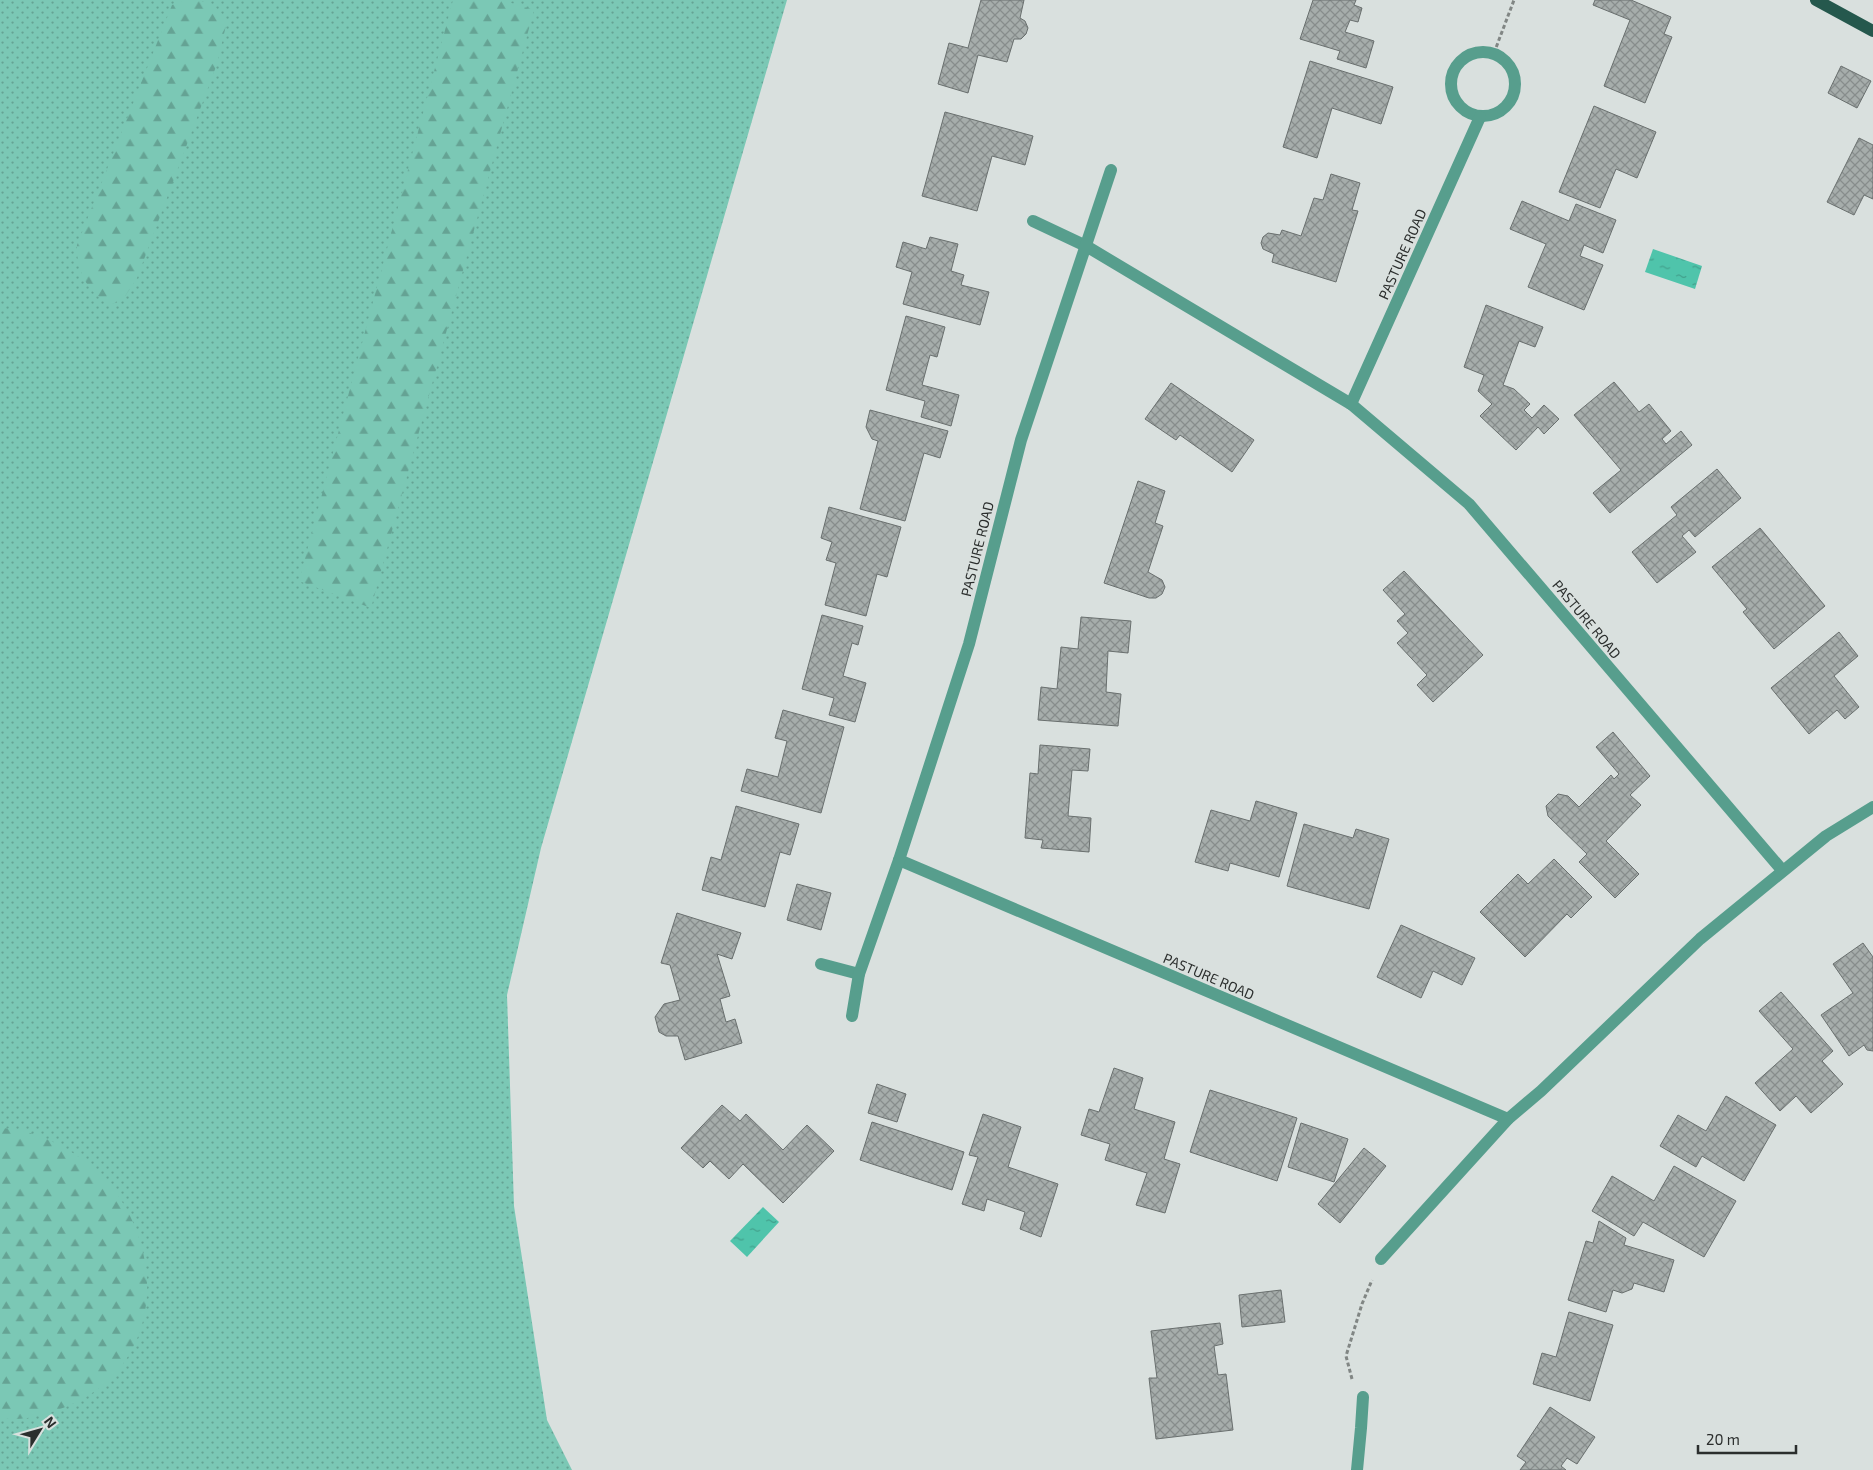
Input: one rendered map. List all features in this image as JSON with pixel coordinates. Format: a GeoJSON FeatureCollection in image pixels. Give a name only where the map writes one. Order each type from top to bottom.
{"type":"FeatureCollection","features":[{"type":"Feature","properties":{"kind":"main road"},"geometry":{"type":"LineString","coordinates":[[1816,0],[1873,31]]}},
{"type":"Feature","properties":{"kind":"street"},"geometry":{"type":"LineString","coordinates":[[1476,52],[1494,53],[1508,62],[1515,76],[1515,91],[1508,105],[1495,114],[1480,117],[1463,110],[1452,95],[1451,76],[1460,60],[1476,52]]}},
{"type":"Feature","properties":{"kind":"street","name":"PASTURE ROAD"},"geometry":{"type":"LineString","coordinates":[[1351,404],[1480,117]]}},
{"type":"Feature","properties":{"kind":"street","name":"PASTURE ROAD"},"geometry":{"type":"LineString","coordinates":[[852,1016],[859,974],[899,860],[969,644],[1021,440],[1111,170]]}},
{"type":"Feature","properties":{"kind":"street","name":"PASTURE ROAD"},"geometry":{"type":"LineString","coordinates":[[1033,221],[1086,246],[1351,404],[1469,504],[1782,870]]}},
{"type":"Feature","properties":{"kind":"street"},"geometry":{"type":"LineString","coordinates":[[1381,1259],[1508,1119],[1700,939],[1782,870],[1826,836],[1873,807]]}},
{"type":"Feature","properties":{"kind":"street","name":"PASTURE ROAD"},"geometry":{"type":"LineString","coordinates":[[899,860],[1508,1119]]}},
{"type":"Feature","properties":{"kind":"street"},"geometry":{"type":"LineString","coordinates":[[821,964],[859,974]]}},
{"type":"Feature","properties":{"kind":"street"},"geometry":{"type":"LineString","coordinates":[[1356,1470],[1362,1428],[1363,1397]]}},
{"type":"Feature","properties":{"kind":"path"},"geometry":{"type":"LineString","coordinates":[[1494,53],[1514,0]]}},
{"type":"Feature","properties":{"kind":"path"},"geometry":{"type":"LineString","coordinates":[[1363,1397],[1353,1382],[1346,1356],[1362,1304],[1381,1259]]}},
{"type":"Feature","properties":{"kind":"green space"},"geometry":{"type":"Polygon","coordinates":[[[0,0],[787,0],[541,848],[507,995],[514,1206],[547,1420],[572,1470],[0,1470],[0,0]]]}},
{"type":"Feature","properties":{"kind":"green space"},"geometry":{"type":"Polygon","coordinates":[[[185,0],[204,2],[214,6],[227,21],[217,64],[137,278],[122,301],[109,305],[84,280],[78,263],[77,245],[172,5],[185,0]]]}},
{"type":"Feature","properties":{"kind":"green space"},"geometry":{"type":"Polygon","coordinates":[[[453,0],[501,0],[534,10],[371,608],[299,581],[453,0]]]}},
{"type":"Feature","properties":{"kind":"green space"},"geometry":{"type":"Polygon","coordinates":[[[0,1128],[9,1128],[35,1134],[68,1150],[92,1166],[104,1178],[125,1206],[139,1237],[146,1270],[146,1303],[139,1334],[124,1362],[101,1387],[70,1405],[45,1414],[18,1419],[0,1418],[0,1128]]]}},
{"type":"Feature","properties":{"kind":"water"},"geometry":{"type":"Polygon","coordinates":[[[1653,249],[1702,266],[1695,289],[1645,272],[1653,249]]]}},
{"type":"Feature","properties":{"kind":"water"},"geometry":{"type":"Polygon","coordinates":[[[763,1207],[779,1222],[747,1257],[730,1241],[763,1207]]]}},
{"type":"Feature","properties":{"kind":"building"},"geometry":{"type":"Polygon","coordinates":[[[981,0],[1024,0],[1020,18],[1025,21],[1028,28],[1026,34],[1021,39],[1014,39],[1007,62],[978,55],[968,93],[938,84],[949,43],[968,48],[981,0]]]}},
{"type":"Feature","properties":{"kind":"building"},"geometry":{"type":"Polygon","coordinates":[[[1313,0],[1356,0],[1354,5],[1362,8],[1358,22],[1350,20],[1345,32],[1374,41],[1366,68],[1337,59],[1340,51],[1300,39],[1313,0]]]}},
{"type":"Feature","properties":{"kind":"building"},"geometry":{"type":"Polygon","coordinates":[[[1595,0],[1631,0],[1671,17],[1664,34],[1672,37],[1645,103],[1604,86],[1630,20],[1593,5],[1595,0]]]}},
{"type":"Feature","properties":{"kind":"building"},"geometry":{"type":"Polygon","coordinates":[[[1310,61],[1393,87],[1381,124],[1332,108],[1317,158],[1283,147],[1310,61]]]}},
{"type":"Feature","properties":{"kind":"building"},"geometry":{"type":"Polygon","coordinates":[[[1841,66],[1871,81],[1857,108],[1828,93],[1841,66]]]}},
{"type":"Feature","properties":{"kind":"building"},"geometry":{"type":"Polygon","coordinates":[[[1594,106],[1656,132],[1637,178],[1616,169],[1600,208],[1559,192],[1594,106]]]}},
{"type":"Feature","properties":{"kind":"building"},"geometry":{"type":"Polygon","coordinates":[[[945,112],[1033,136],[1025,165],[992,156],[977,211],[922,196],[945,112]]]}},
{"type":"Feature","properties":{"kind":"building"},"geometry":{"type":"Polygon","coordinates":[[[1859,138],[1873,145],[1873,199],[1864,195],[1854,215],[1827,202],[1859,138]]]}},
{"type":"Feature","properties":{"kind":"building"},"geometry":{"type":"Polygon","coordinates":[[[1331,174],[1360,183],[1352,210],[1358,211],[1336,282],[1272,262],[1274,254],[1263,249],[1261,243],[1263,237],[1268,233],[1280,235],[1282,230],[1301,236],[1314,198],[1323,200],[1331,174]]]}},
{"type":"Feature","properties":{"kind":"building"},"geometry":{"type":"Polygon","coordinates":[[[1522,201],[1569,221],[1576,204],[1616,220],[1603,253],[1584,245],[1580,256],[1603,265],[1584,310],[1528,287],[1546,244],[1510,229],[1522,201]]]}},
{"type":"Feature","properties":{"kind":"building"},"geometry":{"type":"Polygon","coordinates":[[[930,237],[958,244],[951,271],[964,275],[961,285],[989,292],[980,325],[903,304],[912,272],[896,267],[903,242],[926,249],[930,237]]]}},
{"type":"Feature","properties":{"kind":"building"},"geometry":{"type":"Polygon","coordinates":[[[1486,305],[1543,327],[1535,347],[1519,341],[1503,385],[1514,389],[1530,404],[1524,410],[1532,418],[1544,405],[1559,419],[1544,434],[1538,427],[1516,450],[1480,416],[1492,404],[1478,391],[1484,375],[1464,367],[1486,305]]]}},
{"type":"Feature","properties":{"kind":"building"},"geometry":{"type":"Polygon","coordinates":[[[906,316],[945,327],[937,357],[930,355],[922,385],[959,395],[951,426],[921,417],[925,401],[886,390],[906,316]]]}},
{"type":"Feature","properties":{"kind":"building"},"geometry":{"type":"Polygon","coordinates":[[[1614,382],[1639,412],[1649,404],[1671,431],[1662,439],[1666,444],[1681,431],[1692,445],[1610,513],[1593,493],[1621,470],[1574,415],[1614,382]]]}},
{"type":"Feature","properties":{"kind":"building"},"geometry":{"type":"Polygon","coordinates":[[[1171,383],[1254,440],[1232,472],[1180,435],[1176,440],[1145,419],[1171,383]]]}},
{"type":"Feature","properties":{"kind":"building"},"geometry":{"type":"Polygon","coordinates":[[[870,410],[948,431],[940,458],[924,453],[905,521],[860,509],[878,441],[872,439],[866,427],[870,410]]]}},
{"type":"Feature","properties":{"kind":"building"},"geometry":{"type":"Polygon","coordinates":[[[1717,469],[1741,498],[1695,537],[1689,530],[1682,536],[1696,552],[1657,583],[1632,552],[1677,515],[1671,507],[1717,469]]]}},
{"type":"Feature","properties":{"kind":"building"},"geometry":{"type":"Polygon","coordinates":[[[1138,481],[1165,491],[1155,523],[1163,526],[1148,572],[1162,580],[1165,587],[1162,594],[1156,598],[1149,598],[1104,583],[1138,481]]]}},
{"type":"Feature","properties":{"kind":"building"},"geometry":{"type":"Polygon","coordinates":[[[829,507],[901,527],[887,577],[877,574],[866,616],[825,605],[836,563],[826,560],[832,542],[821,538],[829,507]]]}},
{"type":"Feature","properties":{"kind":"building"},"geometry":{"type":"Polygon","coordinates":[[[1760,528],[1825,606],[1774,649],[1743,612],[1747,609],[1712,567],[1760,528]]]}},
{"type":"Feature","properties":{"kind":"building"},"geometry":{"type":"Polygon","coordinates":[[[1404,571],[1483,655],[1433,702],[1417,685],[1427,675],[1397,643],[1408,633],[1397,621],[1405,614],[1383,590],[1404,571]]]}},
{"type":"Feature","properties":{"kind":"building"},"geometry":{"type":"Polygon","coordinates":[[[822,615],[863,626],[858,645],[852,643],[843,676],[866,683],[855,722],[829,715],[834,698],[802,689],[822,615]]]}},
{"type":"Feature","properties":{"kind":"building"},"geometry":{"type":"Polygon","coordinates":[[[1081,617],[1131,621],[1128,653],[1108,651],[1106,692],[1121,694],[1118,726],[1038,720],[1041,687],[1057,689],[1061,647],[1078,649],[1081,617]]]}},
{"type":"Feature","properties":{"kind":"building"},"geometry":{"type":"Polygon","coordinates":[[[1839,632],[1858,656],[1834,676],[1859,707],[1845,719],[1837,710],[1809,734],[1771,688],[1839,632]]]}},
{"type":"Feature","properties":{"kind":"building"},"geometry":{"type":"Polygon","coordinates":[[[783,710],[844,727],[821,813],[741,791],[747,769],[778,777],[787,741],[775,738],[783,710]]]}},
{"type":"Feature","properties":{"kind":"building"},"geometry":{"type":"Polygon","coordinates":[[[1613,732],[1650,776],[1630,795],[1641,805],[1606,841],[1639,874],[1615,898],[1579,862],[1587,854],[1548,816],[1546,806],[1558,794],[1568,796],[1579,807],[1611,775],[1614,779],[1619,774],[1596,747],[1613,732]]]}},
{"type":"Feature","properties":{"kind":"building"},"geometry":{"type":"Polygon","coordinates":[[[1040,745],[1090,749],[1088,771],[1072,770],[1068,816],[1091,818],[1089,852],[1041,848],[1043,840],[1025,838],[1030,773],[1038,774],[1040,745]]]}},
{"type":"Feature","properties":{"kind":"building"},"geometry":{"type":"Polygon","coordinates":[[[1256,801],[1297,813],[1279,877],[1230,863],[1228,871],[1195,862],[1211,810],[1250,821],[1256,801]]]}},
{"type":"Feature","properties":{"kind":"building"},"geometry":{"type":"Polygon","coordinates":[[[736,806],[799,824],[790,855],[780,852],[765,907],[702,890],[711,857],[721,860],[736,806]]]}},
{"type":"Feature","properties":{"kind":"building"},"geometry":{"type":"Polygon","coordinates":[[[1304,824],[1353,838],[1356,829],[1389,839],[1369,909],[1287,886],[1304,824]]]}},
{"type":"Feature","properties":{"kind":"building"},"geometry":{"type":"Polygon","coordinates":[[[1554,859],[1592,897],[1571,918],[1567,914],[1525,957],[1480,912],[1518,874],[1528,884],[1554,859]]]}},
{"type":"Feature","properties":{"kind":"building"},"geometry":{"type":"Polygon","coordinates":[[[797,884],[831,893],[821,930],[787,920],[797,884]]]}},
{"type":"Feature","properties":{"kind":"building"},"geometry":{"type":"Polygon","coordinates":[[[677,913],[741,933],[732,959],[717,954],[730,996],[720,999],[726,1022],[735,1019],[742,1043],[685,1060],[678,1036],[666,1036],[659,1032],[655,1017],[664,1004],[680,1000],[670,965],[661,963],[677,913]]]}},
{"type":"Feature","properties":{"kind":"building"},"geometry":{"type":"Polygon","coordinates":[[[1401,925],[1475,958],[1462,985],[1433,971],[1421,998],[1377,977],[1401,925]]]}},
{"type":"Feature","properties":{"kind":"building"},"geometry":{"type":"Polygon","coordinates":[[[1863,943],[1873,957],[1873,1051],[1867,1050],[1864,1045],[1849,1056],[1821,1015],[1853,993],[1833,964],[1863,943]]]}},
{"type":"Feature","properties":{"kind":"building"},"geometry":{"type":"Polygon","coordinates":[[[1781,992],[1833,1051],[1822,1061],[1843,1084],[1811,1113],[1796,1096],[1780,1111],[1755,1083],[1793,1049],[1759,1011],[1781,992]]]}},
{"type":"Feature","properties":{"kind":"building"},"geometry":{"type":"Polygon","coordinates":[[[1114,1068],[1143,1078],[1134,1109],[1175,1122],[1164,1159],[1180,1164],[1165,1213],[1136,1205],[1147,1173],[1105,1160],[1110,1144],[1081,1135],[1089,1109],[1099,1112],[1114,1068]]]}},
{"type":"Feature","properties":{"kind":"building"},"geometry":{"type":"Polygon","coordinates":[[[877,1084],[906,1094],[897,1122],[868,1113],[877,1084]]]}},
{"type":"Feature","properties":{"kind":"building"},"geometry":{"type":"Polygon","coordinates":[[[1210,1090],[1297,1118],[1277,1181],[1190,1152],[1210,1090]]]}},
{"type":"Feature","properties":{"kind":"building"},"geometry":{"type":"Polygon","coordinates":[[[1726,1096],[1776,1125],[1744,1181],[1702,1156],[1696,1167],[1660,1146],[1678,1115],[1706,1131],[1726,1096]]]}},
{"type":"Feature","properties":{"kind":"building"},"geometry":{"type":"Polygon","coordinates":[[[722,1105],[740,1121],[746,1114],[783,1150],[807,1125],[834,1151],[783,1203],[743,1164],[729,1179],[710,1161],[703,1168],[681,1148],[722,1105]]]}},
{"type":"Feature","properties":{"kind":"building"},"geometry":{"type":"Polygon","coordinates":[[[983,1114],[1021,1127],[1008,1167],[1058,1184],[1041,1237],[1020,1229],[1025,1212],[987,1199],[984,1211],[962,1204],[978,1157],[969,1155],[983,1114]]]}},
{"type":"Feature","properties":{"kind":"building"},"geometry":{"type":"Polygon","coordinates":[[[872,1122],[964,1152],[952,1190],[860,1160],[872,1122]]]}},
{"type":"Feature","properties":{"kind":"building"},"geometry":{"type":"Polygon","coordinates":[[[1301,1123],[1348,1139],[1334,1182],[1288,1167],[1301,1123]]]}},
{"type":"Feature","properties":{"kind":"building"},"geometry":{"type":"Polygon","coordinates":[[[1364,1148],[1386,1166],[1340,1223],[1318,1204],[1364,1148]]]}},
{"type":"Feature","properties":{"kind":"building"},"geometry":{"type":"Polygon","coordinates":[[[1674,1166],[1736,1201],[1704,1257],[1643,1222],[1634,1236],[1592,1211],[1612,1176],[1654,1201],[1674,1166]]]}},
{"type":"Feature","properties":{"kind":"building"},"geometry":{"type":"Polygon","coordinates":[[[1599,1221],[1626,1238],[1624,1245],[1674,1260],[1664,1292],[1634,1283],[1632,1289],[1622,1293],[1613,1290],[1606,1312],[1568,1300],[1586,1241],[1593,1243],[1599,1221]]]}},
{"type":"Feature","properties":{"kind":"building"},"geometry":{"type":"Polygon","coordinates":[[[1281,1290],[1285,1322],[1242,1327],[1239,1295],[1281,1290]]]}},
{"type":"Feature","properties":{"kind":"building"},"geometry":{"type":"Polygon","coordinates":[[[1569,1312],[1613,1325],[1590,1401],[1533,1384],[1542,1353],[1556,1357],[1569,1312]]]}},
{"type":"Feature","properties":{"kind":"building"},"geometry":{"type":"Polygon","coordinates":[[[1220,1323],[1223,1344],[1214,1346],[1218,1375],[1226,1374],[1233,1430],[1156,1439],[1149,1378],[1157,1378],[1151,1331],[1220,1323]]]}},
{"type":"Feature","properties":{"kind":"building"},"geometry":{"type":"Polygon","coordinates":[[[1550,1407],[1595,1437],[1577,1464],[1567,1458],[1561,1466],[1566,1470],[1520,1470],[1526,1462],[1517,1456],[1550,1407]]]}}]}
